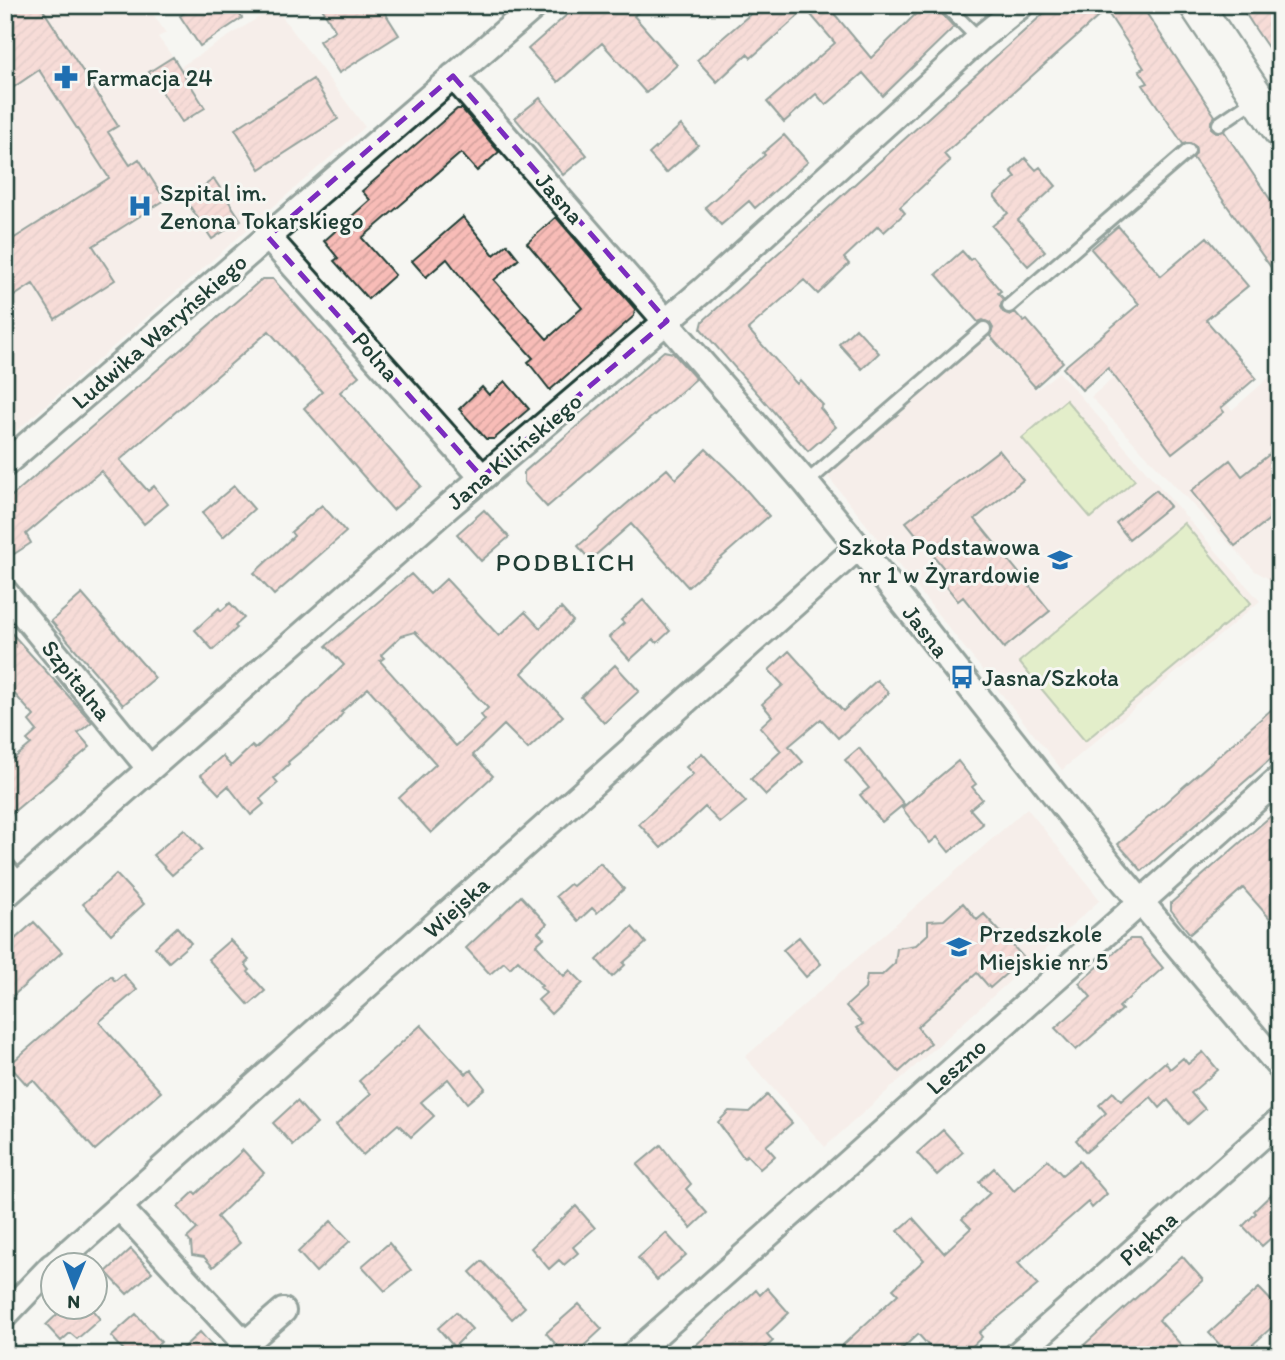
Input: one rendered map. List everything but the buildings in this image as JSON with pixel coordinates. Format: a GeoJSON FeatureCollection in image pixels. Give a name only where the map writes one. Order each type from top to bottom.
{"type":"FeatureCollection","features":[{"type":"Feature","properties":{"kind":"street","name":"Ludwika Waryńskiego"},"geometry":{"type":"LineString","coordinates":[[5,464],[536,5]]}},
{"type":"Feature","properties":{"kind":"street","name":"Jana Kilińskiego"},"geometry":{"type":"LineString","coordinates":[[13,889],[482,477],[667,321],[979,39],[1021,5]]}},
{"type":"Feature","properties":{"kind":"street"},"geometry":{"type":"LineString","coordinates":[[1196,5],[1270,107]]}},
{"type":"Feature","properties":{"kind":"street","name":"Jasna"},"geometry":{"type":"LineString","coordinates":[[453,76],[806,483],[1140,902],[1280,1067]]}},
{"type":"Feature","properties":{"kind":"street","name":"Polna"},"geometry":{"type":"LineString","coordinates":[[268,237],[482,477]]}},
{"type":"Feature","properties":{"kind":"street","name":"Wiejska"},"geometry":{"type":"LineString","coordinates":[[69,1252],[858,547]]}},
{"type":"Feature","properties":{"kind":"street","name":"Szpitalna"},"geometry":{"type":"LineString","coordinates":[[5,592],[149,768]]}},
{"type":"Feature","properties":{"kind":"street","name":"Leszno"},"geometry":{"type":"LineString","coordinates":[[633,1355],[1280,778]]}},
{"type":"Feature","properties":{"kind":"street","name":"Piękna"},"geometry":{"type":"LineString","coordinates":[[1017,1355],[1280,1120]]}},
{"type":"Feature","properties":{"kind":"street"},"geometry":{"type":"LineString","coordinates":[[120,1208],[245,1344],[283,1311]]}},
{"type":"Feature","properties":{"kind":"street","name":"Wiejska"},"geometry":{"type":"LineString","coordinates":[[5,1315],[38,1281]]}},
{"type":"Feature","properties":{"kind":"lane"},"geometry":{"type":"LineString","coordinates":[[945,5],[979,39]]}},
{"type":"Feature","properties":{"kind":"lane"},"geometry":{"type":"LineString","coordinates":[[1219,124],[1270,107]]}},
{"type":"Feature","properties":{"kind":"lane"},"geometry":{"type":"LineString","coordinates":[[1009,306],[1188,151]]}},
{"type":"Feature","properties":{"kind":"lane"},"geometry":{"type":"LineString","coordinates":[[806,483],[984,328]]}},
{"type":"Feature","properties":{"kind":"lane"},"geometry":{"type":"LineString","coordinates":[[5,862],[13,889]]}},
{"type":"Feature","properties":{"kind":"highlighted area"},"geometry":{"type":"Polygon","coordinates":[[[453,76],[667,321],[482,477],[268,237],[453,76]]]}},
{"type":"Feature","properties":{"kind":"shaded area","name":"Szpital im. Zenona Tokarskiego"},"geometry":{"type":"Polygon","coordinates":[[[5,5],[147,5],[166,33],[158,37],[180,67],[275,7],[365,127],[21,427],[5,438],[5,5]]]}},
{"type":"Feature","properties":{"kind":"shaded area"},"geometry":{"type":"Polygon","coordinates":[[[1166,332],[1232,410],[1280,368],[1280,585],[1255,571],[1091,397],[1166,332]]]}},
{"type":"Feature","properties":{"kind":"shaded area","name":"Szkoła Podstawowa nr 1 w Żyrardowie"},"geometry":{"type":"Polygon","coordinates":[[[987,336],[1036,390],[1059,372],[1260,601],[1062,770],[826,474],[987,336]]]}},
{"type":"Feature","properties":{"kind":"shaded area","name":"Przedszkole Miejskie nr 5"},"geometry":{"type":"Polygon","coordinates":[[[1027,808],[1100,900],[825,1147],[745,1057],[1027,808]]]}},
{"type":"Feature","properties":{"kind":"green space"},"geometry":{"type":"Polygon","coordinates":[[[1066,400],[1135,480],[1091,518],[1022,438],[1066,400]]]}},
{"type":"Feature","properties":{"kind":"green space"},"geometry":{"type":"Polygon","coordinates":[[[1184,523],[1251,603],[1085,741],[1019,662],[1184,523]]]}},
{"type":"Feature","properties":{"kind":"place","name":"Farmacja 24"},"geometry":{"type":"Point","coordinates":[66,77]}},
{"type":"Feature","properties":{"kind":"place","name":"Szpital im. Zenona Tokarskiego"},"geometry":{"type":"Point","coordinates":[140,206]}},
{"type":"Feature","properties":{"kind":"place","name":"Szkoła Podstawowa nr 1 w Żyrardowie"},"geometry":{"type":"Point","coordinates":[1060,560]}},
{"type":"Feature","properties":{"kind":"place","name":"Jasna/Szkoła"},"geometry":{"type":"Point","coordinates":[962,677]}},
{"type":"Feature","properties":{"kind":"place","name":"Przedszkole Miejskie nr 5"},"geometry":{"type":"Point","coordinates":[959,947]}},
{"type":"Feature","properties":{"kind":"district","name":"PODBLICH"},"geometry":{"type":"Point","coordinates":[566,562]}}]}
